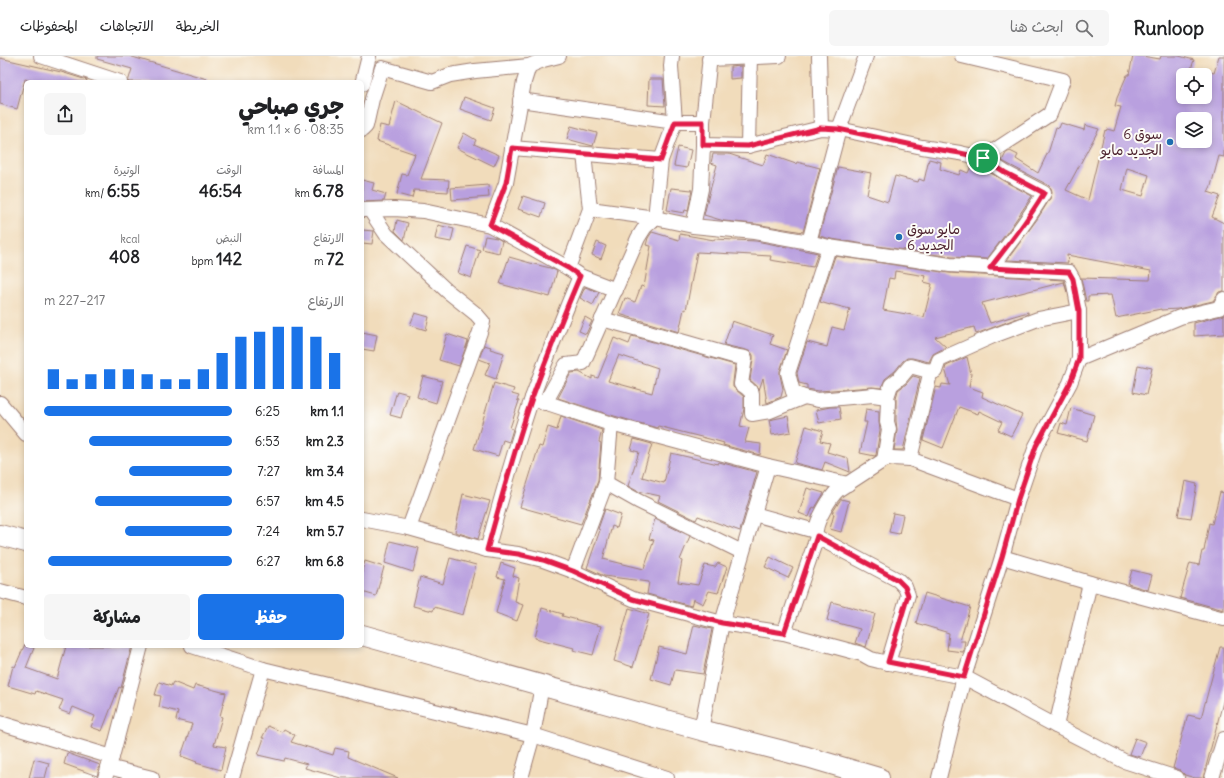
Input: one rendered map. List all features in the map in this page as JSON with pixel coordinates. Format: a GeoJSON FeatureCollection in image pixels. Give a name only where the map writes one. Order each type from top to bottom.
{"type":"FeatureCollection","features":[{"type":"Feature","properties":{"kind":"street"},"geometry":{"type":"LineString","coordinates":[[363,80],[369,56]]}},
{"type":"Feature","properties":{"kind":"street"},"geometry":{"type":"LineString","coordinates":[[364,128],[366,126],[372,99],[382,68],[432,82],[450,75],[529,66],[543,58],[559,56]]}},
{"type":"Feature","properties":{"kind":"street"},"geometry":{"type":"LineString","coordinates":[[539,401],[566,365],[583,364],[638,238],[645,227],[655,218],[661,160],[675,122],[671,66],[672,56]]}},
{"type":"Feature","properties":{"kind":"street"},"geometry":{"type":"LineString","coordinates":[[693,226],[701,189],[703,122],[709,58],[779,56]]}},
{"type":"Feature","properties":{"kind":"street"},"geometry":{"type":"LineString","coordinates":[[819,56],[821,128]]}},
{"type":"Feature","properties":{"kind":"street"},"geometry":{"type":"LineString","coordinates":[[808,242],[838,129],[866,56]]}},
{"type":"Feature","properties":{"kind":"street"},"geometry":{"type":"LineString","coordinates":[[962,56],[1063,80],[1050,114],[983,158]]}},
{"type":"Feature","properties":{"kind":"street"},"geometry":{"type":"LineString","coordinates":[[46,57],[114,80]]}},
{"type":"Feature","properties":{"kind":"street"},"geometry":{"type":"LineString","coordinates":[[748,146],[751,57]]}},
{"type":"Feature","properties":{"kind":"street"},"geometry":{"type":"LineString","coordinates":[[490,225],[506,183],[520,100],[529,66]]}},
{"type":"Feature","properties":{"kind":"street"},"geometry":{"type":"LineString","coordinates":[[520,100],[675,122],[703,122]]}},
{"type":"Feature","properties":{"kind":"street"},"geometry":{"type":"LineString","coordinates":[[703,145],[748,146],[821,128],[838,129],[983,158],[1006,173],[1044,193],[1028,218],[990,268]]}},
{"type":"Feature","properties":{"kind":"street"},"geometry":{"type":"LineString","coordinates":[[512,148],[661,160]]}},
{"type":"Feature","properties":{"kind":"street"},"geometry":{"type":"LineString","coordinates":[[568,268],[590,209],[584,154]]}},
{"type":"Feature","properties":{"kind":"street"},"geometry":{"type":"LineString","coordinates":[[366,210],[394,209],[423,211],[490,225],[580,276],[616,290]]}},
{"type":"Feature","properties":{"kind":"street"},"geometry":{"type":"LineString","coordinates":[[590,209],[655,218],[693,226],[754,232],[829,247],[950,265],[1069,272],[1073,279],[1079,311],[1079,359],[1070,383],[1036,446],[1018,499],[1002,557],[964,677],[939,778]]}},
{"type":"Feature","properties":{"kind":"street"},"geometry":{"type":"LineString","coordinates":[[366,210],[386,234],[446,290],[476,314],[483,322],[409,528]]}},
{"type":"Feature","properties":{"kind":"street"},"geometry":{"type":"LineString","coordinates":[[829,247],[788,373],[793,392],[804,397],[818,400],[873,395],[887,397]]}},
{"type":"Feature","properties":{"kind":"street"},"geometry":{"type":"LineString","coordinates":[[487,550],[507,478],[539,401],[552,344],[580,276]]}},
{"type":"Feature","properties":{"kind":"street"},"geometry":{"type":"LineString","coordinates":[[1079,359],[1180,317],[1220,308],[1224,299]]}},
{"type":"Feature","properties":{"kind":"street"},"geometry":{"type":"LineString","coordinates":[[910,459],[930,374],[935,371],[939,360],[993,336],[1038,319],[1079,311]]}},
{"type":"Feature","properties":{"kind":"street"},"geometry":{"type":"LineString","coordinates":[[602,319],[733,356],[745,358],[741,384],[752,393],[752,414],[770,411],[804,397]]}},
{"type":"Feature","properties":{"kind":"street"},"geometry":{"type":"LineString","coordinates":[[884,460],[888,429],[887,397],[891,385],[901,377],[910,366],[935,371]]}},
{"type":"Feature","properties":{"kind":"street"},"geometry":{"type":"LineString","coordinates":[[539,401],[611,424],[768,466],[848,484]]}},
{"type":"Feature","properties":{"kind":"street"},"geometry":{"type":"LineString","coordinates":[[0,403],[24,432]]}},
{"type":"Feature","properties":{"kind":"street"},"geometry":{"type":"LineString","coordinates":[[573,571],[606,483],[611,424]]}},
{"type":"Feature","properties":{"kind":"street"},"geometry":{"type":"LineString","coordinates":[[784,633],[823,512],[833,494],[884,460],[892,458],[910,459],[1018,499]]}},
{"type":"Feature","properties":{"kind":"street"},"geometry":{"type":"LineString","coordinates":[[701,730],[722,623],[768,466]]}},
{"type":"Feature","properties":{"kind":"street"},"geometry":{"type":"LineString","coordinates":[[606,483],[638,501],[742,552]]}},
{"type":"Feature","properties":{"kind":"street"},"geometry":{"type":"LineString","coordinates":[[754,514],[816,534],[898,580],[905,587],[908,595],[888,662]]}},
{"type":"Feature","properties":{"kind":"street"},"geometry":{"type":"LineString","coordinates":[[364,519],[409,528],[487,550],[518,554],[543,560],[573,571],[633,599],[722,623],[784,633],[862,654],[872,659],[964,677],[1124,760],[1177,778]]}},
{"type":"Feature","properties":{"kind":"street"},"geometry":{"type":"LineString","coordinates":[[0,535],[24,541]]}},
{"type":"Feature","properties":{"kind":"street"},"geometry":{"type":"LineString","coordinates":[[1002,557],[1090,583],[1224,619]]}},
{"type":"Feature","properties":{"kind":"street"},"geometry":{"type":"LineString","coordinates":[[1056,726],[1090,583]]}},
{"type":"Feature","properties":{"kind":"street"},"geometry":{"type":"LineString","coordinates":[[0,591],[24,597]]}},
{"type":"Feature","properties":{"kind":"street"},"geometry":{"type":"LineString","coordinates":[[364,636],[879,778]]}},
{"type":"Feature","properties":{"kind":"street"},"geometry":{"type":"LineString","coordinates":[[108,767],[139,648]]}},
{"type":"Feature","properties":{"kind":"street"},"geometry":{"type":"LineString","coordinates":[[198,648],[263,669],[533,735],[667,778]]}},
{"type":"Feature","properties":{"kind":"street"},"geometry":{"type":"LineString","coordinates":[[232,778],[263,669]]}},
{"type":"Feature","properties":{"kind":"street"},"geometry":{"type":"LineString","coordinates":[[521,778],[533,735],[542,685]]}},
{"type":"Feature","properties":{"kind":"street"},"geometry":{"type":"LineString","coordinates":[[0,723],[108,767],[152,778]]}},
{"type":"Feature","properties":{"kind":"street"},"geometry":{"type":"LineString","coordinates":[[1217,771],[1224,739]]}},
{"type":"Feature","properties":{"kind":"building"},"geometry":{"type":"Polygon","coordinates":[[[97,56],[129,56],[207,80],[129,80],[132,69],[97,59],[97,56]]]}},
{"type":"Feature","properties":{"kind":"building"},"geometry":{"type":"Polygon","coordinates":[[[1133,56],[1160,59],[1161,56],[1179,56],[1194,60],[1191,68],[1176,68],[1176,104],[1212,104],[1212,73],[1214,73],[1219,56],[1224,56],[1224,157],[1219,156],[1208,192],[1220,196],[1212,217],[1224,223],[1224,291],[1219,292],[1213,301],[1178,309],[1161,309],[1116,318],[1111,295],[1088,296],[1088,301],[1086,301],[1081,278],[1150,280],[1151,271],[1067,255],[1068,263],[1007,260],[1038,218],[1052,193],[1051,188],[1048,185],[1002,161],[1006,153],[1010,151],[1018,155],[1016,159],[1038,173],[1049,150],[1056,127],[1059,128],[1061,123],[1084,130],[1085,125],[1099,129],[1066,190],[1088,200],[1105,130],[1106,131],[1107,129],[1114,131],[1121,107],[1115,106],[1127,75],[1129,75],[1133,56]],[[1127,168],[1122,190],[1143,196],[1149,175],[1127,168]]]}},
{"type":"Feature","properties":{"kind":"building"},"geometry":{"type":"Polygon","coordinates":[[[0,58],[61,72],[87,80],[25,79],[17,109],[0,104],[0,58]]]}},
{"type":"Feature","properties":{"kind":"building"},"geometry":{"type":"Polygon","coordinates":[[[741,66],[741,78],[730,79],[730,67],[741,66]]]}},
{"type":"Feature","properties":{"kind":"building"},"geometry":{"type":"Polygon","coordinates":[[[649,79],[663,79],[665,106],[648,105],[649,79]]]}},
{"type":"Feature","properties":{"kind":"building"},"geometry":{"type":"Polygon","coordinates":[[[464,97],[495,108],[491,120],[460,109],[464,97]]]}},
{"type":"Feature","properties":{"kind":"building"},"geometry":{"type":"Polygon","coordinates":[[[396,101],[442,123],[421,179],[449,180],[448,192],[414,190],[412,198],[397,194],[402,174],[407,175],[415,154],[377,141],[380,125],[389,127],[396,101]]]}},
{"type":"Feature","properties":{"kind":"building"},"geometry":{"type":"Polygon","coordinates":[[[571,126],[597,133],[593,146],[567,139],[571,126]]]}},
{"type":"Feature","properties":{"kind":"building"},"geometry":{"type":"Polygon","coordinates":[[[464,133],[476,140],[474,144],[499,155],[494,166],[457,148],[464,133]]]}},
{"type":"Feature","properties":{"kind":"building"},"geometry":{"type":"Polygon","coordinates":[[[678,147],[691,150],[687,168],[674,166],[678,147]]]}},
{"type":"Feature","properties":{"kind":"building"},"geometry":{"type":"Polygon","coordinates":[[[713,154],[729,154],[763,165],[767,154],[796,164],[797,162],[820,168],[803,232],[755,224],[724,221],[704,215],[717,165],[711,163],[713,154]]]}},
{"type":"Feature","properties":{"kind":"building"},"geometry":{"type":"Polygon","coordinates":[[[929,159],[941,162],[940,169],[959,175],[961,170],[968,173],[972,164],[980,166],[1032,196],[987,259],[951,257],[819,236],[838,167],[871,173],[867,195],[888,202],[895,176],[918,182],[919,179],[924,181],[929,159]]]}},
{"type":"Feature","properties":{"kind":"building"},"geometry":{"type":"Polygon","coordinates":[[[364,180],[374,183],[372,190],[386,194],[384,201],[364,202],[364,180]]]}},
{"type":"Feature","properties":{"kind":"building"},"geometry":{"type":"Polygon","coordinates":[[[488,185],[489,197],[452,200],[451,188],[488,185]]]}},
{"type":"Feature","properties":{"kind":"building"},"geometry":{"type":"Polygon","coordinates":[[[671,188],[692,190],[688,211],[685,210],[684,213],[667,210],[671,188]]]}},
{"type":"Feature","properties":{"kind":"building"},"geometry":{"type":"Polygon","coordinates":[[[523,196],[545,203],[541,217],[518,209],[523,196]]]}},
{"type":"Feature","properties":{"kind":"building"},"geometry":{"type":"Polygon","coordinates":[[[397,220],[408,223],[404,240],[395,231],[397,220]]]}},
{"type":"Feature","properties":{"kind":"building"},"geometry":{"type":"Polygon","coordinates":[[[438,225],[454,229],[451,242],[435,239],[438,225]]]}},
{"type":"Feature","properties":{"kind":"building"},"geometry":{"type":"Polygon","coordinates":[[[364,230],[374,231],[372,244],[364,243],[364,230]]]}},
{"type":"Feature","properties":{"kind":"building"},"geometry":{"type":"Polygon","coordinates":[[[652,232],[679,240],[680,234],[714,240],[756,241],[818,253],[813,267],[770,260],[771,256],[697,252],[686,310],[684,309],[679,332],[619,314],[625,298],[635,302],[641,286],[644,287],[651,246],[646,245],[652,232]]]}},
{"type":"Feature","properties":{"kind":"building"},"geometry":{"type":"Polygon","coordinates":[[[485,236],[497,238],[502,241],[499,253],[482,249],[485,236]]]}},
{"type":"Feature","properties":{"kind":"building"},"geometry":{"type":"Polygon","coordinates":[[[597,242],[606,246],[601,259],[592,255],[597,242]]]}},
{"type":"Feature","properties":{"kind":"building"},"geometry":{"type":"Polygon","coordinates":[[[467,246],[480,250],[471,278],[458,273],[467,246]]]}},
{"type":"Feature","properties":{"kind":"building"},"geometry":{"type":"Polygon","coordinates":[[[835,256],[949,273],[1064,280],[1067,292],[1064,282],[982,303],[990,323],[1028,312],[1028,314],[976,334],[974,327],[935,337],[946,347],[933,354],[929,362],[907,358],[885,379],[881,388],[872,387],[819,391],[807,389],[807,385],[799,383],[797,373],[807,342],[827,347],[832,327],[844,330],[850,309],[820,302],[835,256]],[[895,271],[894,279],[889,278],[883,310],[924,317],[932,284],[924,282],[926,276],[895,271]]]}},
{"type":"Feature","properties":{"kind":"building"},"geometry":{"type":"Polygon","coordinates":[[[509,257],[557,271],[550,297],[500,284],[509,257]]]}},
{"type":"Feature","properties":{"kind":"building"},"geometry":{"type":"Polygon","coordinates":[[[585,287],[599,292],[593,305],[580,298],[585,287]]]}},
{"type":"Feature","properties":{"kind":"building"},"geometry":{"type":"Polygon","coordinates":[[[415,313],[429,317],[426,330],[410,325],[415,313]]]}},
{"type":"Feature","properties":{"kind":"building"},"geometry":{"type":"Polygon","coordinates":[[[1224,315],[1224,334],[1194,336],[1194,323],[1224,315]]]}},
{"type":"Feature","properties":{"kind":"building"},"geometry":{"type":"Polygon","coordinates":[[[585,317],[592,321],[586,334],[579,331],[585,317]]]}},
{"type":"Feature","properties":{"kind":"building"},"geometry":{"type":"Polygon","coordinates":[[[732,321],[773,335],[770,344],[787,350],[780,371],[783,389],[781,397],[767,403],[763,378],[759,390],[758,387],[750,380],[753,359],[751,352],[724,345],[732,321]]]}},
{"type":"Feature","properties":{"kind":"building"},"geometry":{"type":"Polygon","coordinates":[[[364,332],[377,335],[374,351],[364,349],[364,332]]]}},
{"type":"Feature","properties":{"kind":"building"},"geometry":{"type":"Polygon","coordinates":[[[447,334],[468,341],[459,366],[439,360],[447,334]]]}},
{"type":"Feature","properties":{"kind":"building"},"geometry":{"type":"Polygon","coordinates":[[[632,336],[735,365],[733,387],[744,397],[744,409],[740,426],[749,428],[745,442],[761,444],[760,455],[723,445],[724,443],[717,441],[658,426],[657,428],[607,414],[558,398],[571,373],[579,372],[592,379],[592,376],[598,378],[614,338],[629,344],[632,336]],[[619,355],[608,381],[652,393],[658,368],[619,355]]]}},
{"type":"Feature","properties":{"kind":"building"},"geometry":{"type":"Polygon","coordinates":[[[484,345],[491,347],[490,349],[504,353],[496,379],[485,375],[490,363],[479,359],[484,345]]]}},
{"type":"Feature","properties":{"kind":"building"},"geometry":{"type":"Polygon","coordinates":[[[967,357],[971,374],[969,387],[983,392],[982,397],[1022,415],[1011,436],[998,430],[1002,422],[979,411],[978,414],[959,407],[943,448],[923,440],[936,387],[941,388],[942,384],[950,385],[945,369],[946,366],[967,357]]]}},
{"type":"Feature","properties":{"kind":"building"},"geometry":{"type":"Polygon","coordinates":[[[1138,365],[1152,368],[1146,395],[1133,392],[1138,365]]]}},
{"type":"Feature","properties":{"kind":"building"},"geometry":{"type":"Polygon","coordinates":[[[423,376],[442,381],[436,403],[417,397],[423,376]]]}},
{"type":"Feature","properties":{"kind":"building"},"geometry":{"type":"Polygon","coordinates":[[[913,376],[920,378],[903,450],[894,450],[897,430],[896,398],[898,390],[913,376]]]}},
{"type":"Feature","properties":{"kind":"building"},"geometry":{"type":"Polygon","coordinates":[[[494,383],[514,389],[512,394],[519,396],[517,400],[519,401],[510,428],[513,429],[509,442],[503,440],[498,456],[474,449],[494,383]]]}},
{"type":"Feature","properties":{"kind":"building"},"geometry":{"type":"Polygon","coordinates":[[[397,391],[408,394],[401,418],[390,415],[397,391]]]}},
{"type":"Feature","properties":{"kind":"building"},"geometry":{"type":"Polygon","coordinates":[[[839,407],[841,419],[819,423],[816,410],[839,407]]]}},
{"type":"Feature","properties":{"kind":"building"},"geometry":{"type":"Polygon","coordinates":[[[1071,408],[1094,415],[1087,441],[1058,433],[1061,423],[1067,425],[1071,408]]]}},
{"type":"Feature","properties":{"kind":"building"},"geometry":{"type":"Polygon","coordinates":[[[866,409],[879,411],[880,430],[875,456],[860,453],[867,422],[864,422],[866,409]]]}},
{"type":"Feature","properties":{"kind":"building"},"geometry":{"type":"Polygon","coordinates":[[[561,416],[602,430],[599,442],[601,443],[598,481],[581,524],[520,507],[539,446],[542,447],[548,427],[557,430],[561,416]]]}},
{"type":"Feature","properties":{"kind":"building"},"geometry":{"type":"Polygon","coordinates":[[[788,416],[791,432],[772,435],[769,420],[788,416]]]}},
{"type":"Feature","properties":{"kind":"building"},"geometry":{"type":"Polygon","coordinates":[[[806,426],[823,431],[820,441],[830,443],[827,452],[848,458],[850,472],[825,462],[822,470],[795,463],[806,426]]]}},
{"type":"Feature","properties":{"kind":"building"},"geometry":{"type":"Polygon","coordinates":[[[634,439],[652,444],[642,477],[664,483],[671,453],[718,464],[719,462],[757,472],[740,531],[698,516],[696,520],[658,501],[660,496],[637,491],[628,486],[639,452],[631,450],[634,439]]]}},
{"type":"Feature","properties":{"kind":"building"},"geometry":{"type":"Polygon","coordinates":[[[1185,481],[1197,484],[1191,518],[1178,516],[1185,481]]]}},
{"type":"Feature","properties":{"kind":"building"},"geometry":{"type":"Polygon","coordinates":[[[807,488],[824,493],[815,508],[813,507],[809,517],[799,513],[807,488]]]}},
{"type":"Feature","properties":{"kind":"building"},"geometry":{"type":"Polygon","coordinates":[[[1220,492],[1224,493],[1224,610],[1180,598],[1190,563],[1199,565],[1202,551],[1204,551],[1209,523],[1212,524],[1220,492]]]}},
{"type":"Feature","properties":{"kind":"building"},"geometry":{"type":"Polygon","coordinates":[[[463,494],[490,501],[478,539],[455,532],[463,494]]]}},
{"type":"Feature","properties":{"kind":"building"},"geometry":{"type":"Polygon","coordinates":[[[841,499],[849,501],[841,532],[830,529],[834,514],[832,513],[841,499]]]}},
{"type":"Feature","properties":{"kind":"building"},"geometry":{"type":"Polygon","coordinates":[[[605,509],[621,515],[617,528],[612,526],[603,559],[644,569],[654,540],[649,539],[655,519],[690,536],[680,560],[682,561],[678,582],[698,585],[705,565],[715,567],[718,563],[727,567],[718,593],[709,591],[703,604],[693,599],[691,606],[647,594],[649,582],[604,576],[587,568],[600,530],[598,529],[605,509]]]}},
{"type":"Feature","properties":{"kind":"building"},"geometry":{"type":"Polygon","coordinates":[[[893,513],[903,515],[899,534],[889,532],[893,513]]]}},
{"type":"Feature","properties":{"kind":"building"},"geometry":{"type":"Polygon","coordinates":[[[390,541],[419,548],[413,572],[385,563],[390,541]]]}},
{"type":"Feature","properties":{"kind":"building"},"geometry":{"type":"Polygon","coordinates":[[[770,557],[793,568],[788,578],[765,567],[770,557]]]}},
{"type":"Feature","properties":{"kind":"building"},"geometry":{"type":"Polygon","coordinates":[[[450,558],[476,565],[463,615],[434,607],[433,611],[413,606],[420,577],[443,584],[450,558]]]}},
{"type":"Feature","properties":{"kind":"building"},"geometry":{"type":"Polygon","coordinates":[[[365,561],[384,567],[376,596],[364,593],[365,561]]]}},
{"type":"Feature","properties":{"kind":"building"},"geometry":{"type":"Polygon","coordinates":[[[501,563],[515,568],[513,576],[519,578],[515,602],[523,605],[517,621],[496,613],[505,579],[497,577],[501,563]]]}},
{"type":"Feature","properties":{"kind":"building"},"geometry":{"type":"Polygon","coordinates":[[[1132,570],[1152,575],[1148,590],[1128,584],[1132,570]]]}},
{"type":"Feature","properties":{"kind":"building"},"geometry":{"type":"Polygon","coordinates":[[[925,593],[970,607],[960,641],[965,641],[963,652],[947,650],[949,633],[916,623],[925,593]]]}},
{"type":"Feature","properties":{"kind":"building"},"geometry":{"type":"Polygon","coordinates":[[[832,602],[875,614],[866,647],[855,643],[860,629],[827,620],[832,602]]]}},
{"type":"Feature","properties":{"kind":"building"},"geometry":{"type":"Polygon","coordinates":[[[542,608],[563,614],[562,616],[601,626],[593,655],[573,650],[574,648],[535,638],[542,608]]]}},
{"type":"Feature","properties":{"kind":"building"},"geometry":{"type":"Polygon","coordinates":[[[629,608],[649,614],[633,667],[614,661],[629,608]]]}},
{"type":"Feature","properties":{"kind":"building"},"geometry":{"type":"Polygon","coordinates":[[[694,625],[712,629],[703,674],[675,670],[671,685],[651,679],[659,647],[687,654],[694,625]]]}},
{"type":"Feature","properties":{"kind":"building"},"geometry":{"type":"Polygon","coordinates":[[[24,646],[24,648],[34,648],[26,668],[57,679],[65,648],[131,648],[121,688],[119,687],[102,731],[91,727],[95,716],[73,707],[70,714],[59,710],[63,700],[36,691],[35,694],[8,686],[13,666],[15,667],[24,646]]]}},
{"type":"Feature","properties":{"kind":"building"},"geometry":{"type":"Polygon","coordinates":[[[1220,647],[1224,647],[1224,698],[1203,778],[1195,778],[1185,775],[1180,770],[1173,768],[1188,715],[1201,718],[1220,647]]]}},
{"type":"Feature","properties":{"kind":"building"},"geometry":{"type":"Polygon","coordinates":[[[159,682],[171,686],[173,682],[193,690],[195,685],[226,693],[220,716],[222,717],[214,745],[226,747],[221,770],[196,763],[197,762],[181,756],[192,724],[176,720],[178,712],[159,707],[161,696],[155,695],[159,682]]]}},
{"type":"Feature","properties":{"kind":"building"},"geometry":{"type":"Polygon","coordinates":[[[268,726],[282,732],[284,729],[295,735],[291,742],[333,755],[335,748],[349,751],[348,757],[398,778],[341,778],[305,768],[307,764],[285,758],[284,761],[258,755],[264,738],[262,738],[268,726]]]}},
{"type":"Feature","properties":{"kind":"building"},"geometry":{"type":"Polygon","coordinates":[[[1135,738],[1146,742],[1140,757],[1129,754],[1135,738]]]}},
{"type":"Feature","properties":{"kind":"building"},"geometry":{"type":"Polygon","coordinates":[[[67,753],[100,765],[97,776],[64,764],[67,753]]]}},
{"type":"Feature","properties":{"kind":"building"},"geometry":{"type":"Polygon","coordinates":[[[34,759],[49,763],[45,778],[29,778],[34,759]]]}},
{"type":"Feature","properties":{"kind":"place","name":"سوق 6 الجديد مايو"},"geometry":{"type":"Point","coordinates":[1170,142]}},
{"type":"Feature","properties":{"kind":"place","name":"مايو سوق 6 الجديد"},"geometry":{"type":"Point","coordinates":[899,237]}},
{"type":"Feature","properties":{"kind":"route"},"geometry":{"type":"LineString","coordinates":[[675,122],[703,122],[703,145],[748,146],[821,128],[838,129],[983,158],[1006,173],[1044,193],[1015,236],[990,268],[1069,272],[1073,279],[1079,311],[1079,359],[1070,383],[1036,446],[1018,499],[1002,557],[964,677],[922,670],[888,662],[908,595],[905,587],[898,580],[817,536],[784,633],[722,623],[633,599],[573,571],[543,560],[518,554],[487,550],[507,478],[532,398],[580,276],[490,225],[506,183],[512,148],[661,160],[675,122]]}}]}
